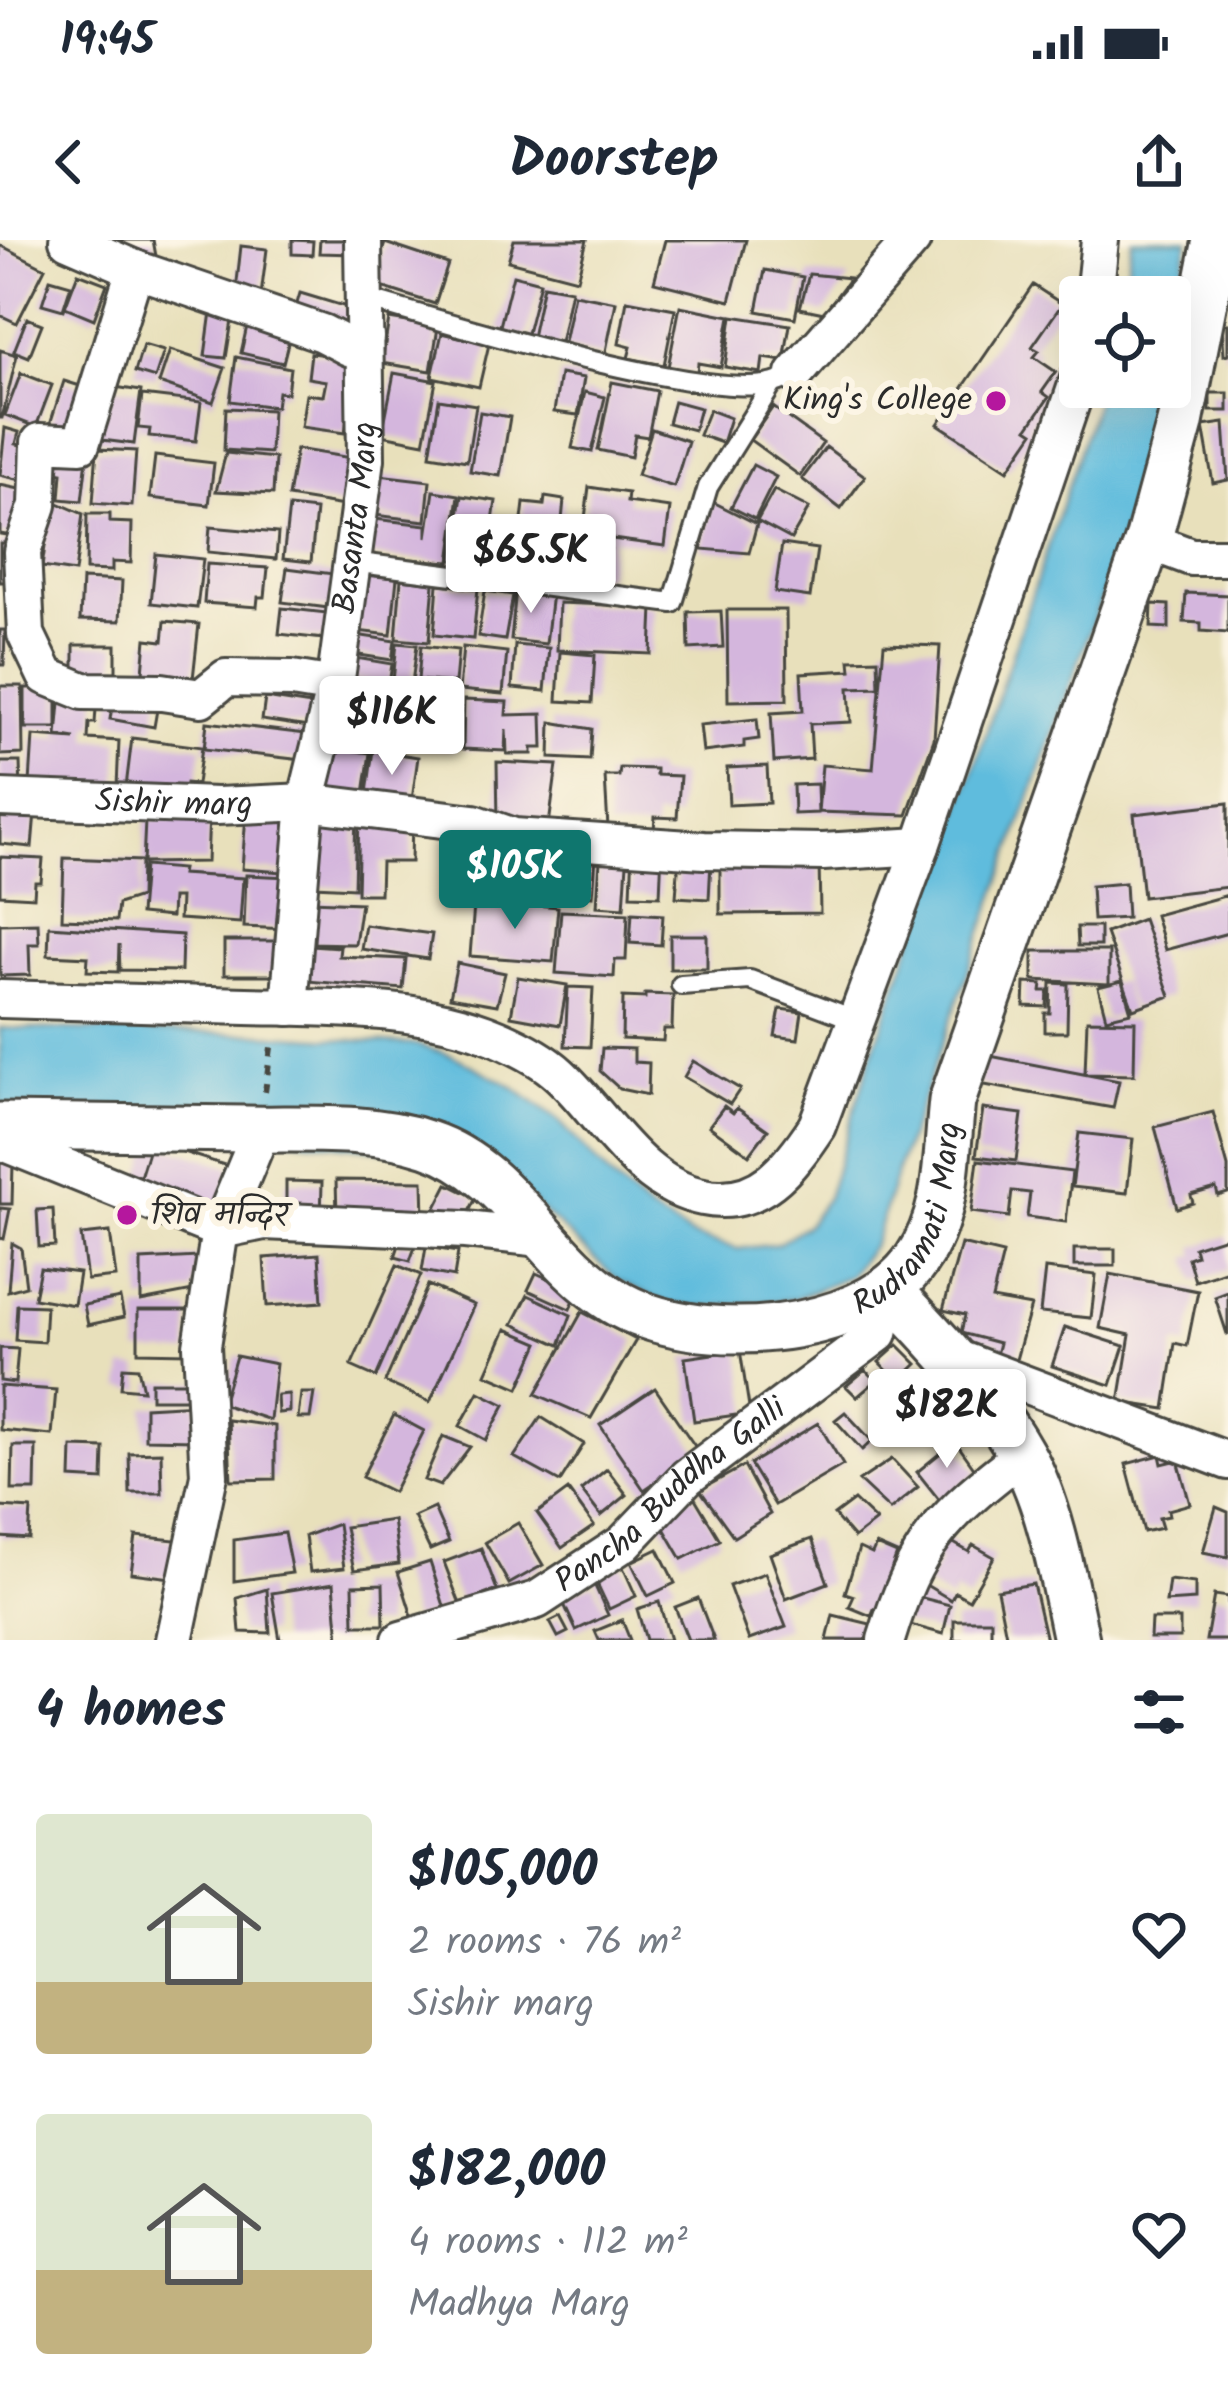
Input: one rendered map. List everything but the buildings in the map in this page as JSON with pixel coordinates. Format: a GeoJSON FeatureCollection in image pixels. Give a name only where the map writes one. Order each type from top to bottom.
{"type":"FeatureCollection","features":[{"type":"Feature","properties":{"kind":"street","name":"Basanta Marg"},"geometry":{"type":"LineString","coordinates":[[280,1013],[306,802],[335,686],[367,438],[363,240]]}},
{"type":"Feature","properties":{"kind":"street"},"geometry":{"type":"LineString","coordinates":[[784,380],[912,240]]}},
{"type":"Feature","properties":{"kind":"street"},"geometry":{"type":"LineString","coordinates":[[1096,276],[1100,240]]}},
{"type":"Feature","properties":{"kind":"street","name":"Rudramati Marg"},"geometry":{"type":"LineString","coordinates":[[0,1126],[264,1110],[435,1146],[508,1195],[577,1275],[617,1304],[704,1328],[820,1322],[889,1290],[918,1259],[934,1224],[946,1186],[952,1101],[1148,541],[1180,423],[1216,240]]}},
{"type":"Feature","properties":{"kind":"street"},"geometry":{"type":"LineString","coordinates":[[93,245],[135,269],[322,333],[350,347],[365,338]]}},
{"type":"Feature","properties":{"kind":"street"},"geometry":{"type":"LineString","coordinates":[[135,269],[81,444],[40,442],[38,505],[22,552],[26,634],[46,676],[83,691],[162,692],[201,698],[226,679],[292,679],[335,686]]}},
{"type":"Feature","properties":{"kind":"street"},"geometry":{"type":"LineString","coordinates":[[0,999],[280,1013],[399,1013],[497,1037],[558,1073],[632,1155],[672,1186],[701,1197],[728,1200],[752,1194],[777,1180],[817,1126],[921,846],[1069,408]]}},
{"type":"Feature","properties":{"kind":"street"},"geometry":{"type":"LineString","coordinates":[[1148,541],[1191,557],[1228,557]]}},
{"type":"Feature","properties":{"kind":"street","name":"Sishir marg"},"geometry":{"type":"LineString","coordinates":[[0,798],[217,806],[306,802],[474,823],[514,837],[704,850],[823,852],[921,846]]}},
{"type":"Feature","properties":{"kind":"street"},"geometry":{"type":"LineString","coordinates":[[174,1640],[209,1474],[202,1346],[220,1230],[264,1110]]}},
{"type":"Feature","properties":{"kind":"street"},"geometry":{"type":"LineString","coordinates":[[0,1141],[220,1230],[264,1221],[542,1238]]}},
{"type":"Feature","properties":{"kind":"street"},"geometry":{"type":"LineString","coordinates":[[889,1290],[953,1357],[1022,1455],[1064,1583],[1076,1640]]}},
{"type":"Feature","properties":{"kind":"street","name":"Pancha Buddha Galli"},"geometry":{"type":"LineString","coordinates":[[401,1640],[537,1600],[624,1543],[687,1478],[879,1333],[889,1290]]}},
{"type":"Feature","properties":{"kind":"street"},"geometry":{"type":"LineString","coordinates":[[953,1357],[1228,1461]]}},
{"type":"Feature","properties":{"kind":"street"},"geometry":{"type":"LineString","coordinates":[[886,1640],[904,1581],[942,1522],[1022,1455]]}},
{"type":"Feature","properties":{"kind":"lane"},"geometry":{"type":"LineString","coordinates":[[363,298],[514,342],[709,383],[784,380]]}},
{"type":"Feature","properties":{"kind":"lane"},"geometry":{"type":"LineString","coordinates":[[352,562],[673,603],[708,488],[784,380]]}},
{"type":"Feature","properties":{"kind":"lane"},"geometry":{"type":"LineString","coordinates":[[681,985],[750,980],[856,1020]]}},
{"type":"Feature","properties":{"kind":"path"},"geometry":{"type":"LineString","coordinates":[[264,1110],[280,1013]]}},
{"type":"Feature","properties":{"kind":"water"},"geometry":{"type":"Polygon","coordinates":[[[1132,240],[1188,240],[1182,276],[1126,276],[1132,240]]]}},
{"type":"Feature","properties":{"kind":"water"},"geometry":{"type":"Polygon","coordinates":[[[1094,408],[1159,408],[1111,571],[874,1244],[849,1276],[794,1299],[709,1307],[669,1304],[618,1280],[490,1163],[0,1105],[0,1028],[255,1034],[414,1044],[453,1056],[510,1085],[558,1120],[648,1210],[692,1236],[738,1249],[778,1244],[807,1225],[827,1198],[871,1057],[978,757],[1094,408]]]}},
{"type":"Feature","properties":{"kind":"place","name":"King's College"},"geometry":{"type":"Point","coordinates":[996,401]}},
{"type":"Feature","properties":{"kind":"place","name":"शिव मन्दिर"},"geometry":{"type":"Point","coordinates":[127,1215]}}]}
